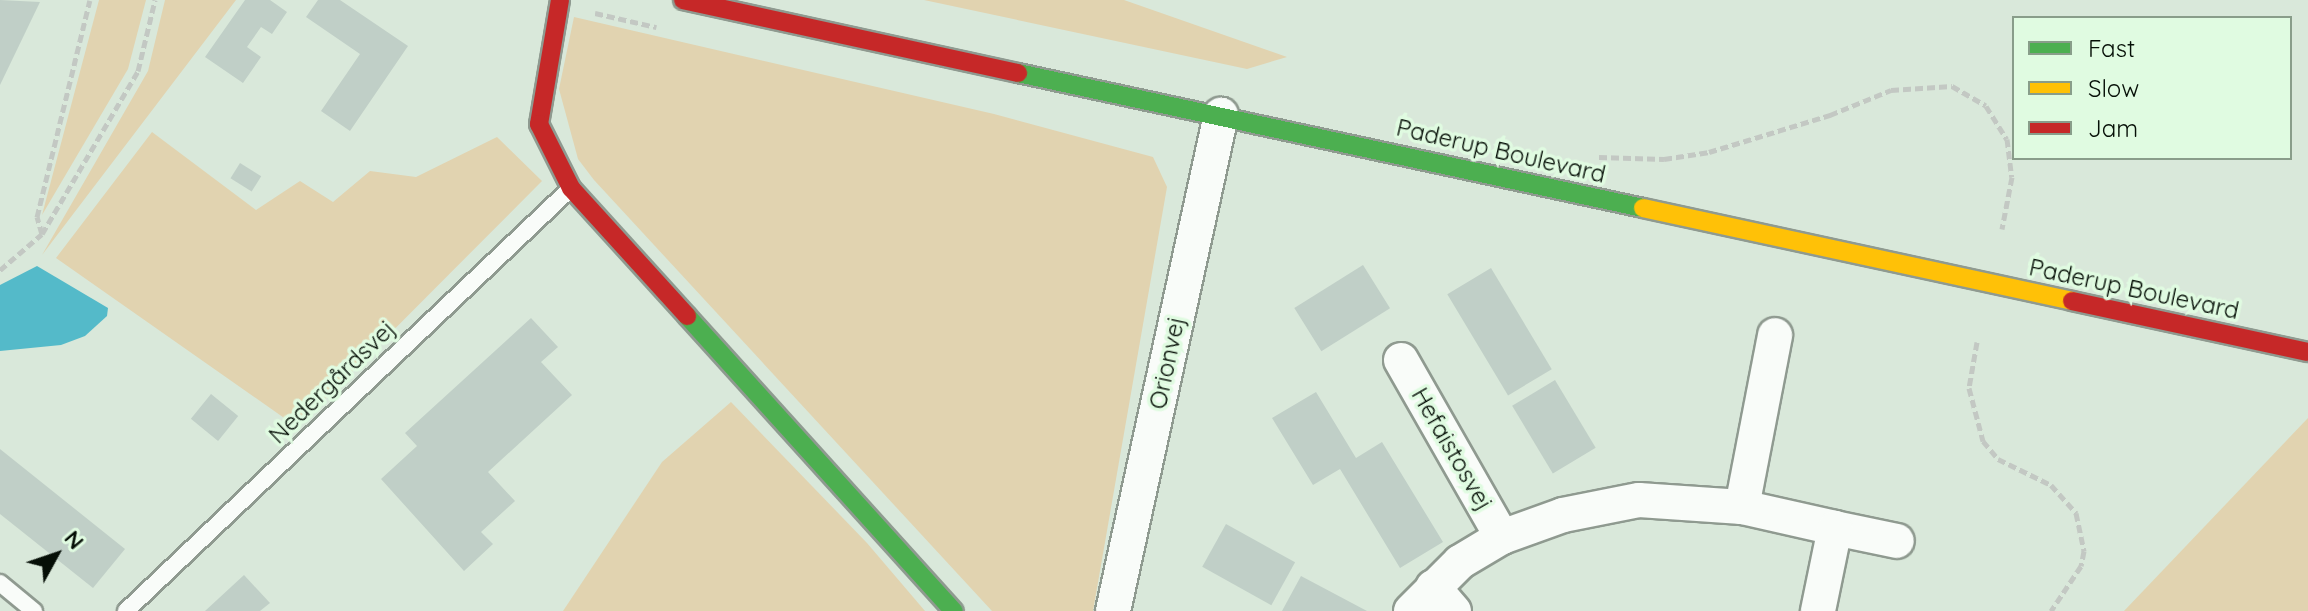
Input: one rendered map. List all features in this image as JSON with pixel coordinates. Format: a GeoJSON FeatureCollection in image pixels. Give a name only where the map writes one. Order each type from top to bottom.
{"type":"FeatureCollection","features":[{"type":"Feature","properties":{"kind":"street"},"geometry":{"type":"LineString","coordinates":[[560,0],[541,89],[539,124],[571,188],[954,611]]}},
{"type":"Feature","properties":{"kind":"street","name":"Paderup Boulevard"},"geometry":{"type":"LineString","coordinates":[[683,0],[2308,352]]}},
{"type":"Feature","properties":{"kind":"street","name":"Orionvej"},"geometry":{"type":"LineString","coordinates":[[1113,611],[1221,115]]}},
{"type":"Feature","properties":{"kind":"street"},"geometry":{"type":"LineString","coordinates":[[1742,507],[1775,335]]}},
{"type":"Feature","properties":{"kind":"street","name":"Hefaistosvej"},"geometry":{"type":"LineString","coordinates":[[1401,360],[1502,537]]}},
{"type":"Feature","properties":{"kind":"street","name":"Hefaistosvej"},"geometry":{"type":"LineString","coordinates":[[1433,603],[1460,562],[1502,537],[1563,515],[1639,500],[1742,507],[1897,541]]}},
{"type":"Feature","properties":{"kind":"street"},"geometry":{"type":"LineString","coordinates":[[1818,611],[1835,528]]}},
{"type":"Feature","properties":{"kind":"lane","name":"Nedergårdsvej"},"geometry":{"type":"LineString","coordinates":[[126,611],[571,188]]}},
{"type":"Feature","properties":{"kind":"lane"},"geometry":{"type":"LineString","coordinates":[[0,583],[34,611]]}},
{"type":"Feature","properties":{"kind":"path"},"geometry":{"type":"LineString","coordinates":[[42,234],[37,217],[90,0]]}},
{"type":"Feature","properties":{"kind":"path"},"geometry":{"type":"LineString","coordinates":[[0,270],[42,234],[138,71],[155,0]]}},
{"type":"Feature","properties":{"kind":"path"},"geometry":{"type":"LineString","coordinates":[[1593,157],[1664,159],[1709,152],[1830,115],[1891,90],[1952,86],[1986,106],[2007,139],[2012,177],[2002,229]]}},
{"type":"Feature","properties":{"kind":"path"},"geometry":{"type":"LineString","coordinates":[[1977,342],[1969,388],[1983,441],[1998,459],[2060,492],[2080,527],[2081,566],[2051,611]]}},
{"type":"Feature","properties":{"kind":"shaded area"},"geometry":{"type":"Polygon","coordinates":[[[99,0],[146,0],[128,69],[42,215],[99,0]]]}},
{"type":"Feature","properties":{"kind":"shaded area"},"geometry":{"type":"Polygon","coordinates":[[[165,0],[236,0],[42,255],[148,71],[165,0]]]}},
{"type":"Feature","properties":{"kind":"shaded area"},"geometry":{"type":"Polygon","coordinates":[[[924,0],[1124,0],[1287,57],[1247,69],[924,0]]]}},
{"type":"Feature","properties":{"kind":"shaded area"},"geometry":{"type":"Polygon","coordinates":[[[574,17],[994,114],[1153,157],[1167,187],[1093,611],[992,611],[594,180],[578,159],[559,89],[574,17]]]}},
{"type":"Feature","properties":{"kind":"shaded area"},"geometry":{"type":"Polygon","coordinates":[[[152,132],[256,210],[300,181],[333,202],[370,171],[416,177],[497,137],[542,181],[297,427],[56,258],[152,132]]]}},
{"type":"Feature","properties":{"kind":"shaded area"},"geometry":{"type":"Polygon","coordinates":[[[731,402],[867,543],[925,611],[563,611],[662,462],[731,402]]]}},
{"type":"Feature","properties":{"kind":"shaded area"},"geometry":{"type":"Polygon","coordinates":[[[2308,418],[2308,611],[2124,611],[2308,418]]]}},
{"type":"Feature","properties":{"kind":"water"},"geometry":{"type":"Polygon","coordinates":[[[37,266],[108,308],[107,316],[85,336],[61,345],[0,351],[0,285],[37,266]]]}},
{"type":"Feature","properties":{"kind":"building"},"geometry":{"type":"Polygon","coordinates":[[[0,0],[40,2],[0,85],[0,0]]]}},
{"type":"Feature","properties":{"kind":"building"},"geometry":{"type":"Polygon","coordinates":[[[245,0],[270,0],[287,12],[272,34],[261,27],[247,47],[261,57],[243,83],[205,57],[245,0]]]}},
{"type":"Feature","properties":{"kind":"building"},"geometry":{"type":"Polygon","coordinates":[[[318,0],[340,0],[408,46],[350,131],[321,111],[360,54],[306,17],[318,0]]]}},
{"type":"Feature","properties":{"kind":"building"},"geometry":{"type":"Polygon","coordinates":[[[240,163],[261,176],[252,192],[230,178],[240,163]]]}},
{"type":"Feature","properties":{"kind":"building"},"geometry":{"type":"Polygon","coordinates":[[[1363,265],[1390,308],[1321,351],[1294,308],[1363,265]]]}},
{"type":"Feature","properties":{"kind":"building"},"geometry":{"type":"Polygon","coordinates":[[[1491,268],[1552,369],[1508,395],[1447,294],[1491,268]]]}},
{"type":"Feature","properties":{"kind":"building"},"geometry":{"type":"Polygon","coordinates":[[[531,318],[558,347],[541,362],[572,395],[488,472],[515,501],[481,532],[493,544],[464,571],[381,479],[417,446],[405,433],[531,318]]]}},
{"type":"Feature","properties":{"kind":"building"},"geometry":{"type":"Polygon","coordinates":[[[1555,380],[1596,448],[1553,473],[1512,406],[1555,380]]]}},
{"type":"Feature","properties":{"kind":"building"},"geometry":{"type":"Polygon","coordinates":[[[1316,392],[1356,458],[1382,442],[1443,542],[1400,568],[1340,469],[1313,485],[1272,418],[1316,392]]]}},
{"type":"Feature","properties":{"kind":"building"},"geometry":{"type":"Polygon","coordinates":[[[211,394],[238,416],[218,441],[191,419],[211,394]]]}},
{"type":"Feature","properties":{"kind":"building"},"geometry":{"type":"Polygon","coordinates":[[[0,449],[125,549],[93,588],[0,514],[0,449]]]}},
{"type":"Feature","properties":{"kind":"building"},"geometry":{"type":"Polygon","coordinates":[[[1226,524],[1295,562],[1271,605],[1202,567],[1226,524]]]}},
{"type":"Feature","properties":{"kind":"building"},"geometry":{"type":"Polygon","coordinates":[[[244,575],[270,603],[260,611],[205,611],[244,575]]]}},
{"type":"Feature","properties":{"kind":"building"},"geometry":{"type":"Polygon","coordinates":[[[1301,576],[1367,611],[1282,611],[1301,576]]]}},
{"type":"Feature","properties":{"kind":"traffic: fast"},"geometry":{"type":"LineString","coordinates":[[1018,73],[1643,208]]}},
{"type":"Feature","properties":{"kind":"traffic: fast"},"geometry":{"type":"LineString","coordinates":[[687,316],[954,611]]}},
{"type":"Feature","properties":{"kind":"traffic: slow"},"geometry":{"type":"LineString","coordinates":[[1643,208],[2072,301]]}},
{"type":"Feature","properties":{"kind":"traffic: jam"},"geometry":{"type":"LineString","coordinates":[[560,0],[539,124],[571,188],[687,316]]}},
{"type":"Feature","properties":{"kind":"traffic: jam"},"geometry":{"type":"LineString","coordinates":[[683,0],[1018,73]]}},
{"type":"Feature","properties":{"kind":"traffic: jam"},"geometry":{"type":"LineString","coordinates":[[2072,301],[2308,352]]}}]}
